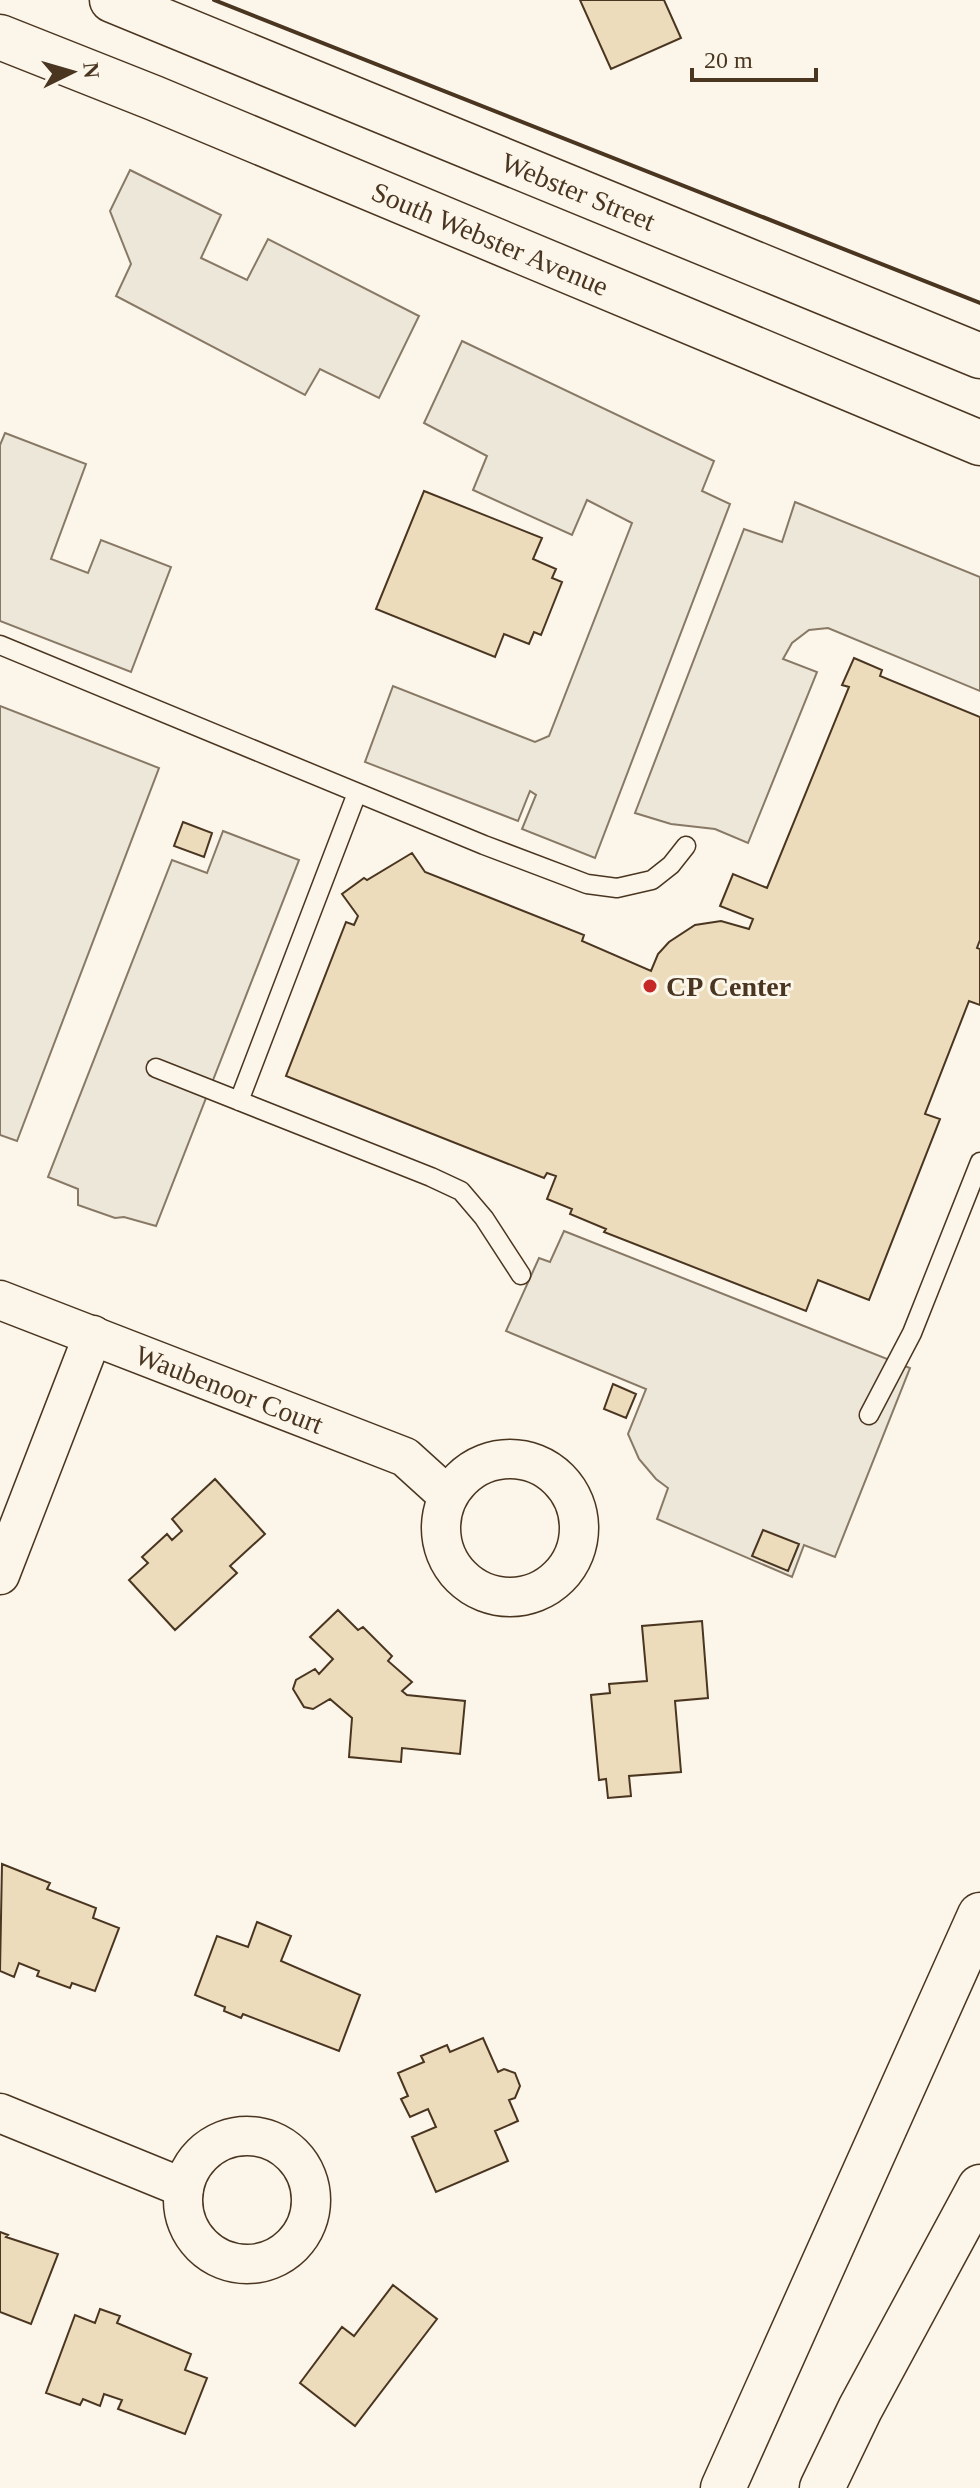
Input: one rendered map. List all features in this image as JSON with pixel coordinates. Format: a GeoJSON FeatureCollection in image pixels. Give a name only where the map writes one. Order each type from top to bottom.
{"type":"FeatureCollection","features":[{"type":"Feature","properties":{"kind":"main road","name":"Webster Street"},"geometry":{"type":"LineString","coordinates":[[112,0],[980,356]]}},
{"type":"Feature","properties":{"kind":"main road","name":"South Webster Avenue"},"geometry":{"type":"LineString","coordinates":[[0,37],[154,98],[980,443]]}},
{"type":"Feature","properties":{"kind":"main road"},"geometry":{"type":"LineString","coordinates":[[723,2488],[980,1915]]}},
{"type":"Feature","properties":{"kind":"main road"},"geometry":{"type":"LineString","coordinates":[[822,2488],[860,2409],[980,2187]]}},
{"type":"Feature","properties":{"kind":"street","name":"Waubenoor Court"},"geometry":{"type":"LineString","coordinates":[[0,1300],[405,1457],[448,1496]]}},
{"type":"Feature","properties":{"kind":"street"},"geometry":{"type":"LineString","coordinates":[[0,1575],[93,1335]]}},
{"type":"Feature","properties":{"kind":"street"},"geometry":{"type":"LineString","coordinates":[[0,2113],[184,2188]]}},
{"type":"Feature","properties":{"kind":"lane"},"geometry":{"type":"LineString","coordinates":[[0,645],[357,793],[587,884],[617,888],[652,880],[671,865],[686,846]]}},
{"type":"Feature","properties":{"kind":"lane"},"geometry":{"type":"LineString","coordinates":[[239,1101],[357,793]]}},
{"type":"Feature","properties":{"kind":"lane"},"geometry":{"type":"LineString","coordinates":[[156,1068],[461,1191],[490,1226],[521,1275]]}},
{"type":"Feature","properties":{"kind":"lane"},"geometry":{"type":"LineString","coordinates":[[869,1415],[912,1333],[980,1162]]}},
{"type":"Feature","properties":{"kind":"shaded area"},"geometry":{"type":"Polygon","coordinates":[[[130,170],[221,215],[201,258],[247,280],[268,239],[419,316],[379,398],[320,369],[305,395],[116,296],[131,264],[110,211],[130,170]]]}},
{"type":"Feature","properties":{"kind":"shaded area"},"geometry":{"type":"Polygon","coordinates":[[[462,341],[714,461],[702,491],[730,504],[595,858],[522,829],[536,795],[530,791],[518,821],[365,762],[393,686],[535,742],[549,736],[632,523],[587,500],[572,535],[473,490],[487,456],[424,423],[462,341]]]}},
{"type":"Feature","properties":{"kind":"shaded area"},"geometry":{"type":"Polygon","coordinates":[[[5,433],[86,464],[51,559],[88,573],[101,540],[171,567],[131,672],[0,621],[0,445],[5,433]]]}},
{"type":"Feature","properties":{"kind":"shaded area"},"geometry":{"type":"Polygon","coordinates":[[[795,502],[980,577],[980,691],[828,628],[809,630],[792,643],[783,659],[817,672],[748,843],[715,829],[671,824],[635,813],[744,529],[782,542],[795,502]]]}},
{"type":"Feature","properties":{"kind":"shaded area"},"geometry":{"type":"Polygon","coordinates":[[[0,706],[159,768],[17,1141],[0,1135],[0,706]]]}},
{"type":"Feature","properties":{"kind":"shaded area"},"geometry":{"type":"Polygon","coordinates":[[[223,831],[299,860],[156,1226],[124,1217],[115,1218],[78,1205],[78,1189],[48,1177],[172,860],[207,873],[223,831]]]}},
{"type":"Feature","properties":{"kind":"shaded area"},"geometry":{"type":"Polygon","coordinates":[[[564,1231],[910,1368],[835,1557],[804,1545],[792,1577],[657,1519],[668,1488],[639,1459],[628,1434],[646,1389],[506,1331],[539,1258],[550,1262],[564,1231]]]}},
{"type":"Feature","properties":{"kind":"building"},"geometry":{"type":"Polygon","coordinates":[[[580,0],[664,0],[681,38],[611,69],[580,0]]]}},
{"type":"Feature","properties":{"kind":"building"},"geometry":{"type":"Polygon","coordinates":[[[424,491],[542,538],[533,559],[556,569],[552,578],[562,582],[541,635],[534,632],[529,644],[504,634],[495,657],[376,609],[424,491]]]}},
{"type":"Feature","properties":{"kind":"building","name":"CP Center"},"geometry":{"type":"Polygon","coordinates":[[[854,658],[882,670],[880,676],[980,717],[980,940],[977,948],[980,949],[980,1005],[969,1001],[925,1114],[940,1119],[869,1300],[818,1280],[806,1311],[604,1232],[606,1229],[570,1214],[572,1209],[547,1199],[556,1176],[547,1173],[544,1178],[286,1076],[346,922],[354,925],[358,916],[342,894],[364,878],[367,880],[412,853],[425,872],[584,935],[582,941],[651,971],[658,954],[669,942],[695,925],[721,921],[749,929],[753,919],[720,906],[733,874],[767,888],[849,687],[842,685],[854,658]]]}},
{"type":"Feature","properties":{"kind":"building"},"geometry":{"type":"Polygon","coordinates":[[[183,822],[212,833],[204,857],[174,846],[183,822]]]}},
{"type":"Feature","properties":{"kind":"building"},"geometry":{"type":"Polygon","coordinates":[[[613,1384],[636,1394],[626,1418],[604,1409],[613,1384]]]}},
{"type":"Feature","properties":{"kind":"building"},"geometry":{"type":"Polygon","coordinates":[[[215,1479],[265,1534],[230,1566],[237,1573],[175,1630],[129,1580],[148,1563],[142,1557],[167,1534],[172,1540],[182,1531],[172,1519],[215,1479]]]}},
{"type":"Feature","properties":{"kind":"building"},"geometry":{"type":"Polygon","coordinates":[[[763,1530],[799,1544],[788,1571],[752,1556],[763,1530]]]}},
{"type":"Feature","properties":{"kind":"building"},"geometry":{"type":"Polygon","coordinates":[[[338,1610],[358,1630],[363,1627],[392,1656],[388,1661],[412,1682],[402,1691],[407,1695],[465,1701],[460,1754],[402,1748],[401,1762],[349,1757],[352,1718],[330,1699],[313,1709],[304,1707],[293,1689],[296,1680],[315,1669],[319,1674],[333,1659],[310,1637],[338,1610]]]}},
{"type":"Feature","properties":{"kind":"building"},"geometry":{"type":"Polygon","coordinates":[[[702,1621],[708,1698],[675,1701],[681,1772],[629,1776],[631,1796],[608,1798],[606,1779],[599,1780],[591,1695],[610,1693],[609,1684],[647,1681],[642,1626],[702,1621]]]}},
{"type":"Feature","properties":{"kind":"building"},"geometry":{"type":"Polygon","coordinates":[[[2,1864],[50,1883],[47,1889],[96,1908],[93,1918],[119,1928],[95,1991],[72,1983],[70,1988],[37,1976],[39,1971],[19,1963],[14,1977],[0,1971],[2,1864]]]}},
{"type":"Feature","properties":{"kind":"building"},"geometry":{"type":"Polygon","coordinates":[[[257,1922],[291,1936],[281,1961],[360,1995],[339,2051],[243,2014],[241,2018],[224,2011],[225,2007],[195,1995],[217,1936],[248,1947],[257,1922]]]}},
{"type":"Feature","properties":{"kind":"building"},"geometry":{"type":"Polygon","coordinates":[[[483,2038],[498,2072],[504,2069],[515,2073],[520,2086],[515,2098],[509,2100],[518,2121],[495,2131],[508,2161],[436,2192],[412,2137],[436,2127],[428,2109],[410,2117],[401,2099],[408,2096],[398,2073],[424,2062],[421,2056],[447,2045],[450,2052],[483,2038]]]}},
{"type":"Feature","properties":{"kind":"building"},"geometry":{"type":"Polygon","coordinates":[[[0,2232],[8,2235],[6,2237],[58,2254],[31,2324],[0,2312],[0,2232]]]}},
{"type":"Feature","properties":{"kind":"building"},"geometry":{"type":"Polygon","coordinates":[[[393,2285],[437,2319],[355,2426],[300,2383],[342,2327],[354,2336],[393,2285]]]}},
{"type":"Feature","properties":{"kind":"building"},"geometry":{"type":"Polygon","coordinates":[[[100,2309],[120,2316],[117,2323],[191,2354],[185,2370],[207,2378],[185,2434],[118,2409],[122,2400],[104,2394],[100,2406],[83,2399],[80,2405],[46,2393],[75,2315],[95,2323],[100,2309]]]}},
{"type":"Feature","properties":{"kind":"wall"},"geometry":{"type":"LineString","coordinates":[[214,0],[980,303]]}},
{"type":"Feature","properties":{"kind":"place","name":"CP Center"},"geometry":{"type":"Point","coordinates":[650,986]}}]}
